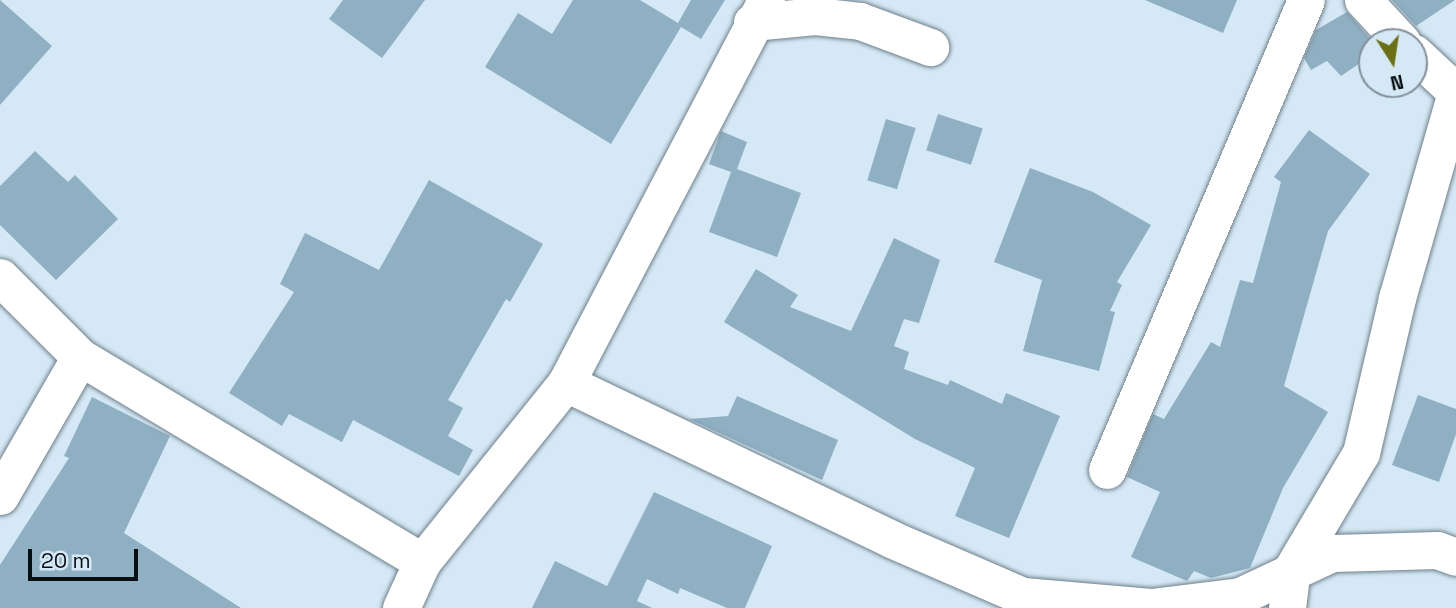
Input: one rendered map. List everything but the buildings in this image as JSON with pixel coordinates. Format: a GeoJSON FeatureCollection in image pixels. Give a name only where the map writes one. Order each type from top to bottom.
{"type":"FeatureCollection","features":[{"type":"Feature","properties":{"kind":"street"},"geometry":{"type":"LineString","coordinates":[[1107,470],[1306,0]]}},
{"type":"Feature","properties":{"kind":"street"},"geometry":{"type":"LineString","coordinates":[[1363,0],[1389,28]]}},
{"type":"Feature","properties":{"kind":"street"},"geometry":{"type":"LineString","coordinates":[[401,608],[422,562],[566,383],[759,11],[860,21],[930,47]]}},
{"type":"Feature","properties":{"kind":"street"},"geometry":{"type":"LineString","coordinates":[[1287,608],[1292,569],[1361,453],[1397,298],[1456,92],[1428,67]]}},
{"type":"Feature","properties":{"kind":"street"},"geometry":{"type":"LineString","coordinates":[[0,277],[80,357],[422,562]]}},
{"type":"Feature","properties":{"kind":"street"},"geometry":{"type":"LineString","coordinates":[[0,496],[80,357]]}},
{"type":"Feature","properties":{"kind":"street"},"geometry":{"type":"LineString","coordinates":[[566,383],[891,539],[1023,596],[1151,607],[1240,596],[1292,569],[1332,554],[1372,549],[1437,550],[1456,557]]}}]}
